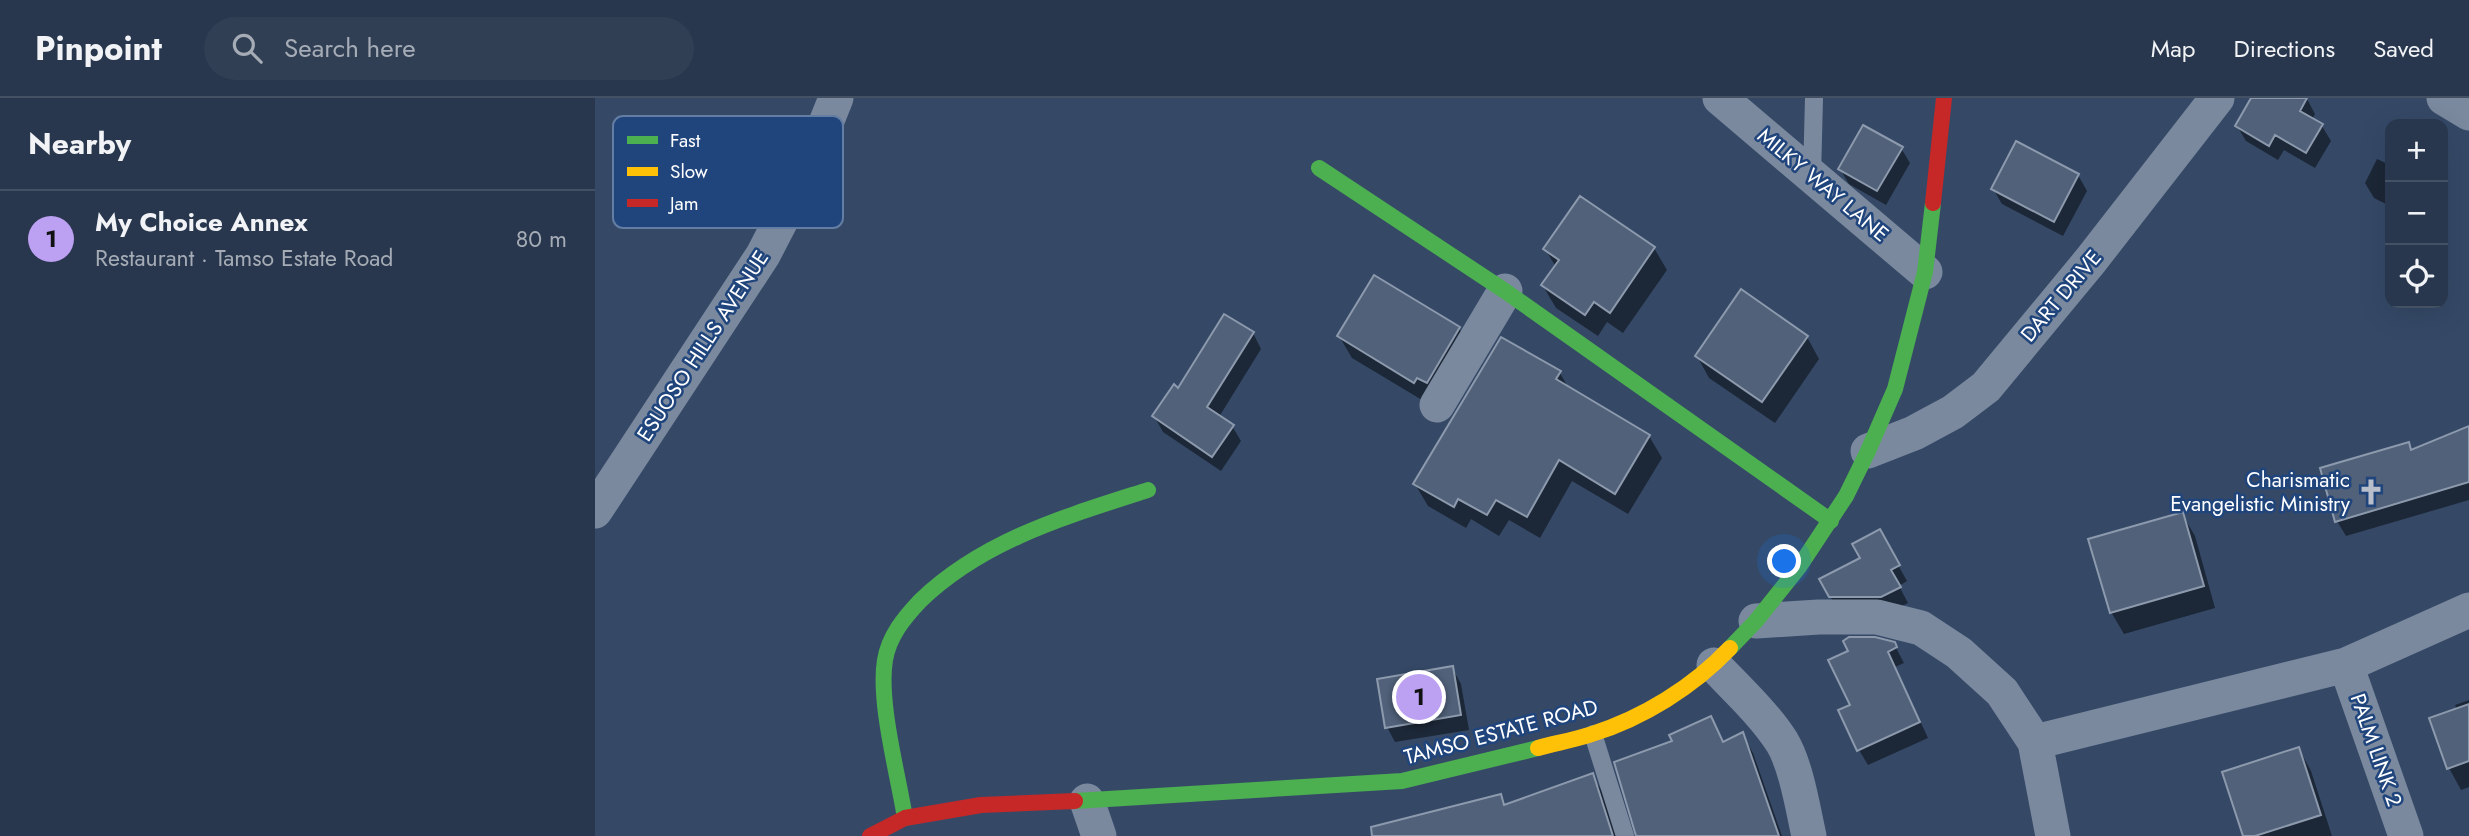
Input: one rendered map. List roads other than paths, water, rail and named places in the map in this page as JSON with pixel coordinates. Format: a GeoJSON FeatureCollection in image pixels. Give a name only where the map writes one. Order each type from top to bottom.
{"type":"FeatureCollection","features":[{"type":"Feature","properties":{"kind":"street","name":"ESUOSO HILLS AVENUE"},"geometry":{"type":"LineString","coordinates":[[829,116],[836,98]]}},
{"type":"Feature","properties":{"kind":"street","name":"MILKY WAY LANE"},"geometry":{"type":"LineString","coordinates":[[1720,98],[1925,272]]}},
{"type":"Feature","properties":{"kind":"street","name":"TAMSO ESTATE ROAD"},"geometry":{"type":"LineString","coordinates":[[870,836],[905,818],[981,805],[1402,781],[1593,734],[1661,704],[1714,665],[1756,621],[1831,521],[1868,451],[1895,389],[1925,272],[1944,98]]}},
{"type":"Feature","properties":{"kind":"street","name":"DART DRIVE"},"geometry":{"type":"LineString","coordinates":[[1868,451],[1914,433],[1953,412],[1986,387],[2091,260],[2217,98]]}},
{"type":"Feature","properties":{"kind":"street"},"geometry":{"type":"LineString","coordinates":[[2444,98],[2469,113]]}},
{"type":"Feature","properties":{"kind":"street"},"geometry":{"type":"LineString","coordinates":[[1319,168],[1505,291],[1831,521]]}},
{"type":"Feature","properties":{"kind":"street","name":"ESUOSO HILLS AVENUE"},"geometry":{"type":"LineString","coordinates":[[595,511],[763,256],[777,228]]}},
{"type":"Feature","properties":{"kind":"street"},"geometry":{"type":"LineString","coordinates":[[1437,405],[1505,291]]}},
{"type":"Feature","properties":{"kind":"street"},"geometry":{"type":"LineString","coordinates":[[905,818],[883,686],[885,658],[893,632],[905,615],[961,566],[992,548],[1041,525],[1147,491]]}},
{"type":"Feature","properties":{"kind":"street"},"geometry":{"type":"LineString","coordinates":[[2035,742],[2346,665],[2469,610]]}},
{"type":"Feature","properties":{"kind":"street"},"geometry":{"type":"LineString","coordinates":[[1756,621],[1877,617],[1921,628],[1959,653],[2002,692],[2035,742],[2053,836]]}},
{"type":"Feature","properties":{"kind":"street"},"geometry":{"type":"LineString","coordinates":[[1714,665],[1747,699],[1783,744],[1797,783],[1809,836]]}},
{"type":"Feature","properties":{"kind":"street","name":"PALM LINK 2"},"geometry":{"type":"LineString","coordinates":[[2346,665],[2406,836]]}},
{"type":"Feature","properties":{"kind":"street"},"geometry":{"type":"LineString","coordinates":[[1087,801],[1099,836]]}},
{"type":"Feature","properties":{"kind":"lane"},"geometry":{"type":"LineString","coordinates":[[1812,176],[1814,98]]}},
{"type":"Feature","properties":{"kind":"lane"},"geometry":{"type":"LineString","coordinates":[[1593,734],[1625,836]]}},
{"type":"Feature","properties":{"kind":"place","name":"Charismatic Evangelistic Ministry"},"geometry":{"type":"Point","coordinates":[2371,492]}},
{"type":"Feature","properties":{"kind":"place","name":"My Choice Annex"},"geometry":{"type":"Point","coordinates":[1419,697]}}]}
